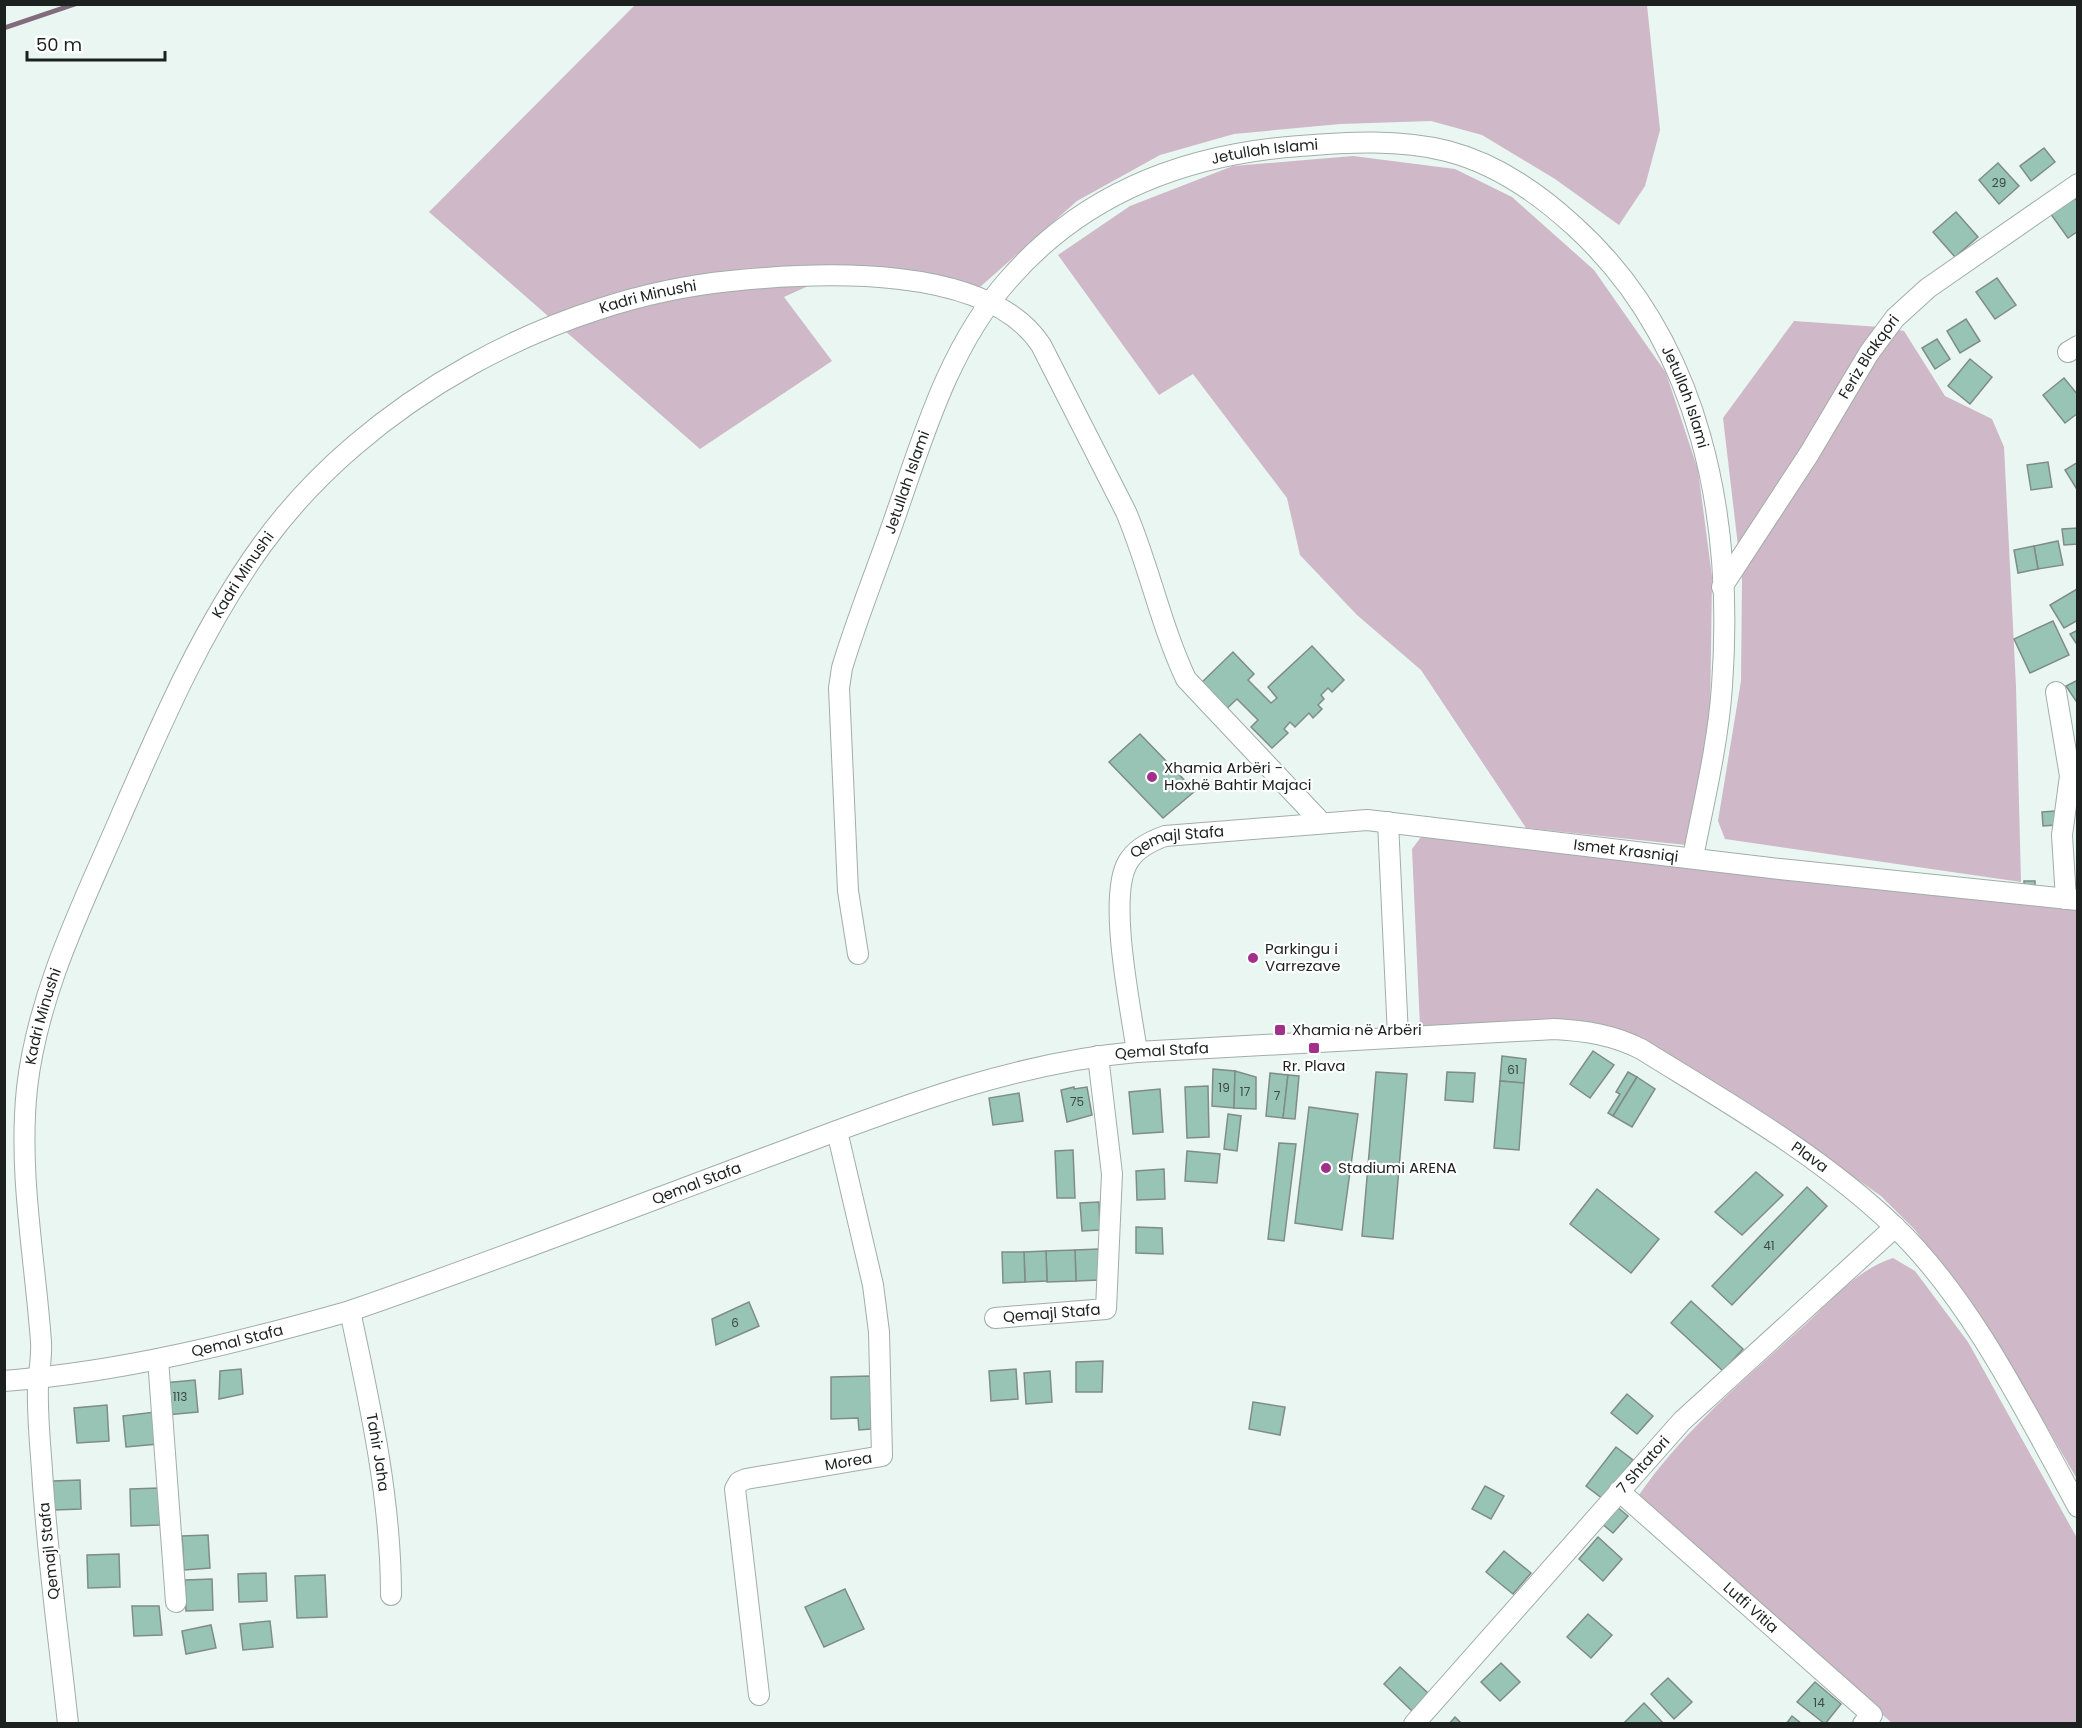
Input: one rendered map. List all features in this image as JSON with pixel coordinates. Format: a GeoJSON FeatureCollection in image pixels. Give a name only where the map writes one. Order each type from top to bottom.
{"type":"FeatureCollection","features":[{"type":"Feature","properties":{"kind":"street","name":"Jetullah Islami"},"geometry":{"type":"LineString","coordinates":[[858,954],[848,891],[839,688],[842,668],[944,385],[990,303],[1028,258],[1082,214],[1146,180],[1207,158],[1279,147],[1395,143],[1427,146],[1470,158],[1513,179],[1537,195],[1588,239],[1639,298],[1658,330],[1676,364],[1701,440],[1716,519],[1722,587],[1723,657],[1718,726],[1693,857]]}},
{"type":"Feature","properties":{"kind":"street","name":"Feriz Blakqori"},"geometry":{"type":"LineString","coordinates":[[1722,587],[1809,454],[1869,353],[1895,318],[1928,288],[2078,184]]}},
{"type":"Feature","properties":{"kind":"street","name":"Kadri Minushi"},"geometry":{"type":"LineString","coordinates":[[38,1378],[41,1348],[27,1200],[26,1130],[31,1060],[40,1016],[72,928],[178,690],[210,628],[265,541],[332,468],[376,428],[425,394],[457,373],[512,345],[601,309],[693,286],[814,275],[865,276],[928,284],[990,303],[1012,314],[1031,330],[1041,345],[1126,512],[1138,540],[1177,659],[1186,679],[1320,821]]}},
{"type":"Feature","properties":{"kind":"street"},"geometry":{"type":"LineString","coordinates":[[2056,692],[2070,776],[2062,835],[2072,899]]}},
{"type":"Feature","properties":{"kind":"street","name":"Qemajl Stafa"},"geometry":{"type":"LineString","coordinates":[[1137,1052],[1120,912],[1122,874],[1129,860],[1139,849],[1165,836],[1320,821],[1388,822]]}},
{"type":"Feature","properties":{"kind":"street","name":"Ismet Krasniqi"},"geometry":{"type":"LineString","coordinates":[[1388,822],[1780,869],[2072,899]]}},
{"type":"Feature","properties":{"kind":"street"},"geometry":{"type":"LineString","coordinates":[[1388,822],[1398,1036]]}},
{"type":"Feature","properties":{"kind":"street","name":"Plava"},"geometry":{"type":"LineString","coordinates":[[1398,1036],[1555,1029],[1594,1032],[1619,1038],[1641,1049],[1791,1143],[1895,1227],[1922,1257],[1974,1327],[2078,1507]]}},
{"type":"Feature","properties":{"kind":"street","name":"Qemal Stafa"},"geometry":{"type":"LineString","coordinates":[[4,1381],[38,1378],[158,1359],[278,1331],[350,1311],[837,1131],[991,1078],[1098,1056],[1398,1036]]}},
{"type":"Feature","properties":{"kind":"street","name":"Qemajl Stafa"},"geometry":{"type":"LineString","coordinates":[[995,1318],[1106,1309],[1112,1174],[1098,1056]]}},
{"type":"Feature","properties":{"kind":"street","name":"Morea"},"geometry":{"type":"LineString","coordinates":[[759,1695],[735,1489],[739,1482],[746,1479],[882,1456],[879,1332],[873,1285],[837,1131]]}},
{"type":"Feature","properties":{"kind":"street","name":"7 Shtatori"},"geometry":{"type":"LineString","coordinates":[[1414,1724],[1682,1421],[1895,1227]]}},
{"type":"Feature","properties":{"kind":"street","name":"Tahir Jaha"},"geometry":{"type":"LineString","coordinates":[[350,1311],[377,1452],[388,1529],[391,1595]]}},
{"type":"Feature","properties":{"kind":"street"},"geometry":{"type":"LineString","coordinates":[[158,1359],[176,1602]]}},
{"type":"Feature","properties":{"kind":"street","name":"Qemajl Stafa"},"geometry":{"type":"LineString","coordinates":[[38,1378],[42,1473],[68,1724]]}},
{"type":"Feature","properties":{"kind":"street","name":"Lutfi Vitia"},"geometry":{"type":"LineString","coordinates":[[1619,1491],[1872,1715],[1863,1724]]}},
{"type":"Feature","properties":{"kind":"shaded area"},"geometry":{"type":"Polygon","coordinates":[[[635,5],[1647,5],[1660,130],[1645,186],[1619,225],[1555,179],[1482,135],[1431,121],[1340,124],[1234,134],[1160,155],[1077,201],[980,287],[852,266],[784,297],[832,361],[700,449],[429,212],[635,5]]]}},
{"type":"Feature","properties":{"kind":"shaded area"},"geometry":{"type":"Polygon","coordinates":[[[1353,156],[1455,169],[1512,197],[1594,270],[1666,373],[1698,470],[1712,577],[1710,718],[1686,845],[1526,828],[1421,670],[1357,615],[1300,555],[1287,498],[1193,374],[1159,395],[1058,255],[1130,206],[1233,166],[1353,156]]]}},
{"type":"Feature","properties":{"kind":"shaded area"},"geometry":{"type":"Polygon","coordinates":[[[1794,321],[1880,327],[1904,331],[1945,396],[1992,419],[2004,447],[2016,687],[2021,882],[1725,839],[1718,821],[1741,681],[1742,580],[1723,418],[1794,321]]]}},
{"type":"Feature","properties":{"kind":"shaded area"},"geometry":{"type":"Polygon","coordinates":[[[1421,837],[2077,907],[2077,1479],[1993,1334],[1915,1230],[1881,1196],[1750,1104],[1635,1036],[1609,1026],[1575,1021],[1420,1026],[1412,849],[1421,837]]]}},
{"type":"Feature","properties":{"kind":"shaded area"},"geometry":{"type":"Polygon","coordinates":[[[1893,1258],[1915,1271],[1968,1342],[2077,1538],[2077,1723],[1892,1723],[1750,1601],[1639,1495],[1676,1448],[1739,1384],[1857,1277],[1893,1258]]]}},
{"type":"Feature","properties":{"kind":"building"},"geometry":{"type":"Polygon","coordinates":[[[2044,148],[2055,162],[2031,181],[2020,166],[2044,148]]]}},
{"type":"Feature","properties":{"kind":"building"},"geometry":{"type":"Polygon","coordinates":[[[1998,163],[2019,186],[1999,204],[1979,180],[1998,163]]]}},
{"type":"Feature","properties":{"kind":"building"},"geometry":{"type":"Polygon","coordinates":[[[2074,197],[2078,202],[2078,231],[2068,238],[2050,213],[2074,197]]]}},
{"type":"Feature","properties":{"kind":"building"},"geometry":{"type":"Polygon","coordinates":[[[1956,212],[1978,237],[1955,257],[1933,232],[1956,212]]]}},
{"type":"Feature","properties":{"kind":"building"},"geometry":{"type":"Polygon","coordinates":[[[1997,278],[2016,305],[1995,319],[1976,292],[1997,278]]]}},
{"type":"Feature","properties":{"kind":"building"},"geometry":{"type":"Polygon","coordinates":[[[1966,319],[1980,341],[1960,353],[1947,331],[1966,319]]]}},
{"type":"Feature","properties":{"kind":"building"},"geometry":{"type":"Polygon","coordinates":[[[1937,339],[1950,359],[1935,369],[1922,348],[1937,339]]]}},
{"type":"Feature","properties":{"kind":"building"},"geometry":{"type":"Polygon","coordinates":[[[1970,359],[1992,377],[1970,404],[1948,386],[1970,359]]]}},
{"type":"Feature","properties":{"kind":"building"},"geometry":{"type":"Polygon","coordinates":[[[2064,378],[2078,395],[2078,413],[2065,423],[2043,395],[2064,378]]]}},
{"type":"Feature","properties":{"kind":"building"},"geometry":{"type":"Polygon","coordinates":[[[2048,462],[2052,487],[2031,490],[2027,465],[2048,462]]]}},
{"type":"Feature","properties":{"kind":"building"},"geometry":{"type":"Polygon","coordinates":[[[2078,462],[2078,491],[2065,470],[2078,462]]]}},
{"type":"Feature","properties":{"kind":"building"},"geometry":{"type":"Polygon","coordinates":[[[2078,528],[2078,544],[2064,545],[2062,529],[2078,528]]]}},
{"type":"Feature","properties":{"kind":"building"},"geometry":{"type":"Polygon","coordinates":[[[2058,541],[2063,565],[2038,569],[2034,546],[2058,541]]]}},
{"type":"Feature","properties":{"kind":"building"},"geometry":{"type":"Polygon","coordinates":[[[2034,546],[2038,569],[2018,573],[2014,550],[2034,546]]]}},
{"type":"Feature","properties":{"kind":"building"},"geometry":{"type":"Polygon","coordinates":[[[2077,589],[2078,620],[2064,628],[2050,605],[2077,589]]]}},
{"type":"Feature","properties":{"kind":"building"},"geometry":{"type":"Polygon","coordinates":[[[2053,621],[2069,655],[2030,673],[2014,639],[2053,621]]]}},
{"type":"Feature","properties":{"kind":"building"},"geometry":{"type":"Polygon","coordinates":[[[2078,630],[2078,646],[2070,634],[2078,630]]]}},
{"type":"Feature","properties":{"kind":"building"},"geometry":{"type":"Polygon","coordinates":[[[1312,646],[1344,680],[1332,692],[1328,688],[1321,695],[1324,699],[1318,705],[1322,709],[1313,718],[1309,713],[1295,727],[1290,722],[1284,729],[1288,733],[1272,748],[1251,727],[1258,720],[1237,699],[1222,713],[1197,687],[1233,652],[1254,674],[1248,680],[1271,703],[1277,698],[1268,687],[1312,646]]]}},
{"type":"Feature","properties":{"kind":"building"},"geometry":{"type":"Polygon","coordinates":[[[2078,680],[2078,704],[2066,686],[2078,680]]]}},
{"type":"Feature","properties":{"kind":"building","name":"Xhamia Arbëri - Hoxhë Bahtir Majaci"},"geometry":{"type":"Polygon","coordinates":[[[1140,734],[1195,791],[1163,818],[1109,762],[1140,734]]]}},
{"type":"Feature","properties":{"kind":"building"},"geometry":{"type":"Polygon","coordinates":[[[2055,811],[2056,825],[2043,826],[2042,812],[2055,811]]]}},
{"type":"Feature","properties":{"kind":"building"},"geometry":{"type":"Polygon","coordinates":[[[2024,881],[2035,881],[2035,889],[2024,890],[2024,881]]]}},
{"type":"Feature","properties":{"kind":"building"},"geometry":{"type":"Polygon","coordinates":[[[1593,1051],[1614,1065],[1590,1098],[1570,1084],[1593,1051]]]}},
{"type":"Feature","properties":{"kind":"building"},"geometry":{"type":"Polygon","coordinates":[[[1502,1056],[1526,1059],[1524,1083],[1500,1081],[1502,1056]]]}},
{"type":"Feature","properties":{"kind":"building"},"geometry":{"type":"Polygon","coordinates":[[[1213,1069],[1235,1071],[1234,1108],[1212,1106],[1213,1069]]]}},
{"type":"Feature","properties":{"kind":"building"},"geometry":{"type":"Polygon","coordinates":[[[1235,1071],[1256,1077],[1256,1109],[1234,1108],[1235,1071]]]}},
{"type":"Feature","properties":{"kind":"building"},"geometry":{"type":"Polygon","coordinates":[[[1376,1072],[1407,1074],[1393,1239],[1362,1236],[1376,1072]]]}},
{"type":"Feature","properties":{"kind":"building"},"geometry":{"type":"Polygon","coordinates":[[[1447,1072],[1475,1073],[1473,1102],[1445,1100],[1447,1072]]]}},
{"type":"Feature","properties":{"kind":"building"},"geometry":{"type":"Polygon","coordinates":[[[1628,1072],[1637,1077],[1613,1116],[1608,1113],[1620,1094],[1616,1092],[1628,1072]]]}},
{"type":"Feature","properties":{"kind":"building"},"geometry":{"type":"Polygon","coordinates":[[[1270,1073],[1288,1075],[1283,1118],[1266,1116],[1270,1073]]]}},
{"type":"Feature","properties":{"kind":"building"},"geometry":{"type":"Polygon","coordinates":[[[1288,1075],[1299,1076],[1295,1119],[1283,1118],[1288,1075]]]}},
{"type":"Feature","properties":{"kind":"building"},"geometry":{"type":"Polygon","coordinates":[[[1637,1077],[1655,1089],[1632,1127],[1613,1116],[1637,1077]]]}},
{"type":"Feature","properties":{"kind":"building"},"geometry":{"type":"Polygon","coordinates":[[[1500,1081],[1524,1083],[1519,1150],[1494,1148],[1500,1081]]]}},
{"type":"Feature","properties":{"kind":"building"},"geometry":{"type":"Polygon","coordinates":[[[1208,1086],[1209,1137],[1187,1138],[1185,1087],[1208,1086]]]}},
{"type":"Feature","properties":{"kind":"building"},"geometry":{"type":"Polygon","coordinates":[[[1074,1087],[1074,1089],[1087,1087],[1092,1115],[1067,1122],[1061,1090],[1074,1087]]]}},
{"type":"Feature","properties":{"kind":"building"},"geometry":{"type":"Polygon","coordinates":[[[1160,1089],[1163,1132],[1133,1134],[1129,1092],[1160,1089]]]}},
{"type":"Feature","properties":{"kind":"building"},"geometry":{"type":"Polygon","coordinates":[[[1019,1093],[1023,1121],[993,1125],[989,1098],[1019,1093]]]}},
{"type":"Feature","properties":{"kind":"building","name":"Stadiumi ARENA"},"geometry":{"type":"Polygon","coordinates":[[[1309,1107],[1358,1114],[1342,1230],[1295,1223],[1309,1107]]]}},
{"type":"Feature","properties":{"kind":"building"},"geometry":{"type":"Polygon","coordinates":[[[1228,1114],[1241,1116],[1237,1151],[1224,1149],[1228,1114]]]}},
{"type":"Feature","properties":{"kind":"building"},"geometry":{"type":"Polygon","coordinates":[[[1279,1143],[1296,1144],[1284,1241],[1268,1239],[1279,1143]]]}},
{"type":"Feature","properties":{"kind":"building"},"geometry":{"type":"Polygon","coordinates":[[[1073,1150],[1075,1198],[1057,1198],[1055,1151],[1073,1150]]]}},
{"type":"Feature","properties":{"kind":"building"},"geometry":{"type":"Polygon","coordinates":[[[1187,1151],[1220,1154],[1217,1183],[1185,1181],[1187,1151]]]}},
{"type":"Feature","properties":{"kind":"building"},"geometry":{"type":"Polygon","coordinates":[[[1164,1169],[1165,1199],[1137,1200],[1136,1171],[1164,1169]]]}},
{"type":"Feature","properties":{"kind":"building"},"geometry":{"type":"Polygon","coordinates":[[[1756,1172],[1783,1195],[1742,1235],[1715,1212],[1756,1172]]]}},
{"type":"Feature","properties":{"kind":"building"},"geometry":{"type":"Polygon","coordinates":[[[1807,1187],[1827,1206],[1732,1305],[1712,1286],[1807,1187]]]}},
{"type":"Feature","properties":{"kind":"building"},"geometry":{"type":"Polygon","coordinates":[[[1597,1189],[1659,1239],[1631,1273],[1570,1224],[1597,1189]]]}},
{"type":"Feature","properties":{"kind":"building"},"geometry":{"type":"Polygon","coordinates":[[[1099,1202],[1100,1230],[1082,1231],[1080,1203],[1099,1202]]]}},
{"type":"Feature","properties":{"kind":"building"},"geometry":{"type":"Polygon","coordinates":[[[1136,1227],[1162,1228],[1163,1254],[1136,1253],[1136,1227]]]}},
{"type":"Feature","properties":{"kind":"building"},"geometry":{"type":"Polygon","coordinates":[[[1099,1249],[1100,1280],[1076,1281],[1075,1250],[1099,1249]]]}},
{"type":"Feature","properties":{"kind":"building"},"geometry":{"type":"Polygon","coordinates":[[[1075,1250],[1076,1281],[1047,1282],[1046,1251],[1075,1250]]]}},
{"type":"Feature","properties":{"kind":"building"},"geometry":{"type":"Polygon","coordinates":[[[1046,1251],[1047,1281],[1025,1282],[1024,1252],[1046,1251]]]}},
{"type":"Feature","properties":{"kind":"building"},"geometry":{"type":"Polygon","coordinates":[[[1002,1252],[1024,1252],[1025,1282],[1003,1283],[1002,1252]]]}},
{"type":"Feature","properties":{"kind":"building"},"geometry":{"type":"Polygon","coordinates":[[[1691,1301],[1743,1349],[1723,1371],[1671,1323],[1691,1301]]]}},
{"type":"Feature","properties":{"kind":"building"},"geometry":{"type":"Polygon","coordinates":[[[749,1302],[759,1326],[716,1345],[712,1319],[749,1302]]]}},
{"type":"Feature","properties":{"kind":"building"},"geometry":{"type":"Polygon","coordinates":[[[1103,1361],[1102,1392],[1076,1392],[1076,1362],[1103,1361]]]}},
{"type":"Feature","properties":{"kind":"building"},"geometry":{"type":"Polygon","coordinates":[[[241,1369],[243,1394],[219,1399],[220,1371],[241,1369]]]}},
{"type":"Feature","properties":{"kind":"building"},"geometry":{"type":"Polygon","coordinates":[[[1016,1369],[1018,1399],[991,1401],[989,1371],[1016,1369]]]}},
{"type":"Feature","properties":{"kind":"building"},"geometry":{"type":"Polygon","coordinates":[[[1050,1371],[1052,1402],[1026,1404],[1024,1373],[1050,1371]]]}},
{"type":"Feature","properties":{"kind":"building"},"geometry":{"type":"Polygon","coordinates":[[[871,1376],[871,1429],[859,1430],[858,1418],[831,1419],[831,1377],[871,1376]]]}},
{"type":"Feature","properties":{"kind":"building"},"geometry":{"type":"Polygon","coordinates":[[[195,1380],[198,1412],[166,1415],[163,1383],[195,1380]]]}},
{"type":"Feature","properties":{"kind":"building"},"geometry":{"type":"Polygon","coordinates":[[[1627,1394],[1653,1416],[1637,1434],[1611,1413],[1627,1394]]]}},
{"type":"Feature","properties":{"kind":"building"},"geometry":{"type":"Polygon","coordinates":[[[1253,1402],[1285,1407],[1280,1435],[1249,1429],[1253,1402]]]}},
{"type":"Feature","properties":{"kind":"building"},"geometry":{"type":"Polygon","coordinates":[[[107,1405],[109,1441],[77,1443],[74,1408],[107,1405]]]}},
{"type":"Feature","properties":{"kind":"building"},"geometry":{"type":"Polygon","coordinates":[[[155,1412],[158,1444],[126,1447],[123,1416],[155,1412]]]}},
{"type":"Feature","properties":{"kind":"building"},"geometry":{"type":"Polygon","coordinates":[[[1616,1447],[1633,1460],[1603,1499],[1586,1486],[1616,1447]]]}},
{"type":"Feature","properties":{"kind":"building"},"geometry":{"type":"Polygon","coordinates":[[[80,1480],[81,1509],[54,1510],[53,1481],[80,1480]]]}},
{"type":"Feature","properties":{"kind":"building"},"geometry":{"type":"Polygon","coordinates":[[[1485,1486],[1504,1496],[1491,1519],[1472,1509],[1485,1486]]]}},
{"type":"Feature","properties":{"kind":"building"},"geometry":{"type":"Polygon","coordinates":[[[159,1488],[160,1525],[131,1526],[130,1489],[159,1488]]]}},
{"type":"Feature","properties":{"kind":"building"},"geometry":{"type":"Polygon","coordinates":[[[1616,1506],[1628,1516],[1613,1533],[1601,1523],[1616,1506]]]}},
{"type":"Feature","properties":{"kind":"building"},"geometry":{"type":"Polygon","coordinates":[[[208,1535],[210,1568],[184,1570],[182,1536],[208,1535]]]}},
{"type":"Feature","properties":{"kind":"building"},"geometry":{"type":"Polygon","coordinates":[[[1598,1537],[1622,1559],[1603,1581],[1579,1559],[1598,1537]]]}},
{"type":"Feature","properties":{"kind":"building"},"geometry":{"type":"Polygon","coordinates":[[[1504,1551],[1531,1573],[1513,1594],[1486,1572],[1504,1551]]]}},
{"type":"Feature","properties":{"kind":"building"},"geometry":{"type":"Polygon","coordinates":[[[119,1554],[120,1587],[88,1588],[87,1555],[119,1554]]]}},
{"type":"Feature","properties":{"kind":"building"},"geometry":{"type":"Polygon","coordinates":[[[266,1573],[267,1601],[239,1602],[238,1574],[266,1573]]]}},
{"type":"Feature","properties":{"kind":"building"},"geometry":{"type":"Polygon","coordinates":[[[325,1575],[327,1617],[297,1618],[295,1576],[325,1575]]]}},
{"type":"Feature","properties":{"kind":"building"},"geometry":{"type":"Polygon","coordinates":[[[212,1579],[213,1610],[186,1611],[185,1580],[212,1579]]]}},
{"type":"Feature","properties":{"kind":"building"},"geometry":{"type":"Polygon","coordinates":[[[845,1589],[864,1629],[824,1647],[805,1607],[845,1589]]]}},
{"type":"Feature","properties":{"kind":"building"},"geometry":{"type":"Polygon","coordinates":[[[132,1606],[159,1606],[162,1635],[134,1636],[132,1606]]]}},
{"type":"Feature","properties":{"kind":"building"},"geometry":{"type":"Polygon","coordinates":[[[1588,1614],[1612,1635],[1591,1658],[1567,1637],[1588,1614]]]}},
{"type":"Feature","properties":{"kind":"building"},"geometry":{"type":"Polygon","coordinates":[[[270,1621],[273,1647],[243,1650],[240,1624],[270,1621]]]}},
{"type":"Feature","properties":{"kind":"building"},"geometry":{"type":"Polygon","coordinates":[[[211,1625],[216,1648],[186,1654],[182,1631],[211,1625]]]}},
{"type":"Feature","properties":{"kind":"building"},"geometry":{"type":"Polygon","coordinates":[[[1501,1663],[1520,1682],[1500,1701],[1481,1682],[1501,1663]]]}},
{"type":"Feature","properties":{"kind":"building"},"geometry":{"type":"Polygon","coordinates":[[[1400,1667],[1428,1693],[1412,1711],[1384,1684],[1400,1667]]]}},
{"type":"Feature","properties":{"kind":"building"},"geometry":{"type":"Polygon","coordinates":[[[1668,1678],[1692,1702],[1674,1719],[1651,1694],[1668,1678]]]}},
{"type":"Feature","properties":{"kind":"building"},"geometry":{"type":"Polygon","coordinates":[[[1815,1682],[1841,1704],[1825,1724],[1797,1702],[1815,1682]]]}},
{"type":"Feature","properties":{"kind":"building"},"geometry":{"type":"Polygon","coordinates":[[[1644,1703],[1664,1724],[1623,1724],[1644,1703]]]}},
{"type":"Feature","properties":{"kind":"building"},"geometry":{"type":"Polygon","coordinates":[[[1792,1716],[1802,1724],[1786,1724],[1792,1716]]]}},
{"type":"Feature","properties":{"kind":"building"},"geometry":{"type":"Polygon","coordinates":[[[1455,1717],[1462,1724],[1449,1724],[1455,1717]]]}},
{"type":"Feature","properties":{"kind":"waterway"},"geometry":{"type":"LineString","coordinates":[[4,28],[75,4]]}},
{"type":"Feature","properties":{"kind":"place","name":"Xhamia Arbëri - Hoxhë Bahtir Majaci"},"geometry":{"type":"Point","coordinates":[1152,777]}},
{"type":"Feature","properties":{"kind":"place","name":"Parkingu i Varrezave"},"geometry":{"type":"Point","coordinates":[1253,958]}},
{"type":"Feature","properties":{"kind":"place","name":"Xhamia në Arbëri"},"geometry":{"type":"Point","coordinates":[1280,1030]}},
{"type":"Feature","properties":{"kind":"place","name":"Rr. Plava"},"geometry":{"type":"Point","coordinates":[1314,1048]}},
{"type":"Feature","properties":{"kind":"place","name":"Stadiumi ARENA"},"geometry":{"type":"Point","coordinates":[1326,1168]}}]}
